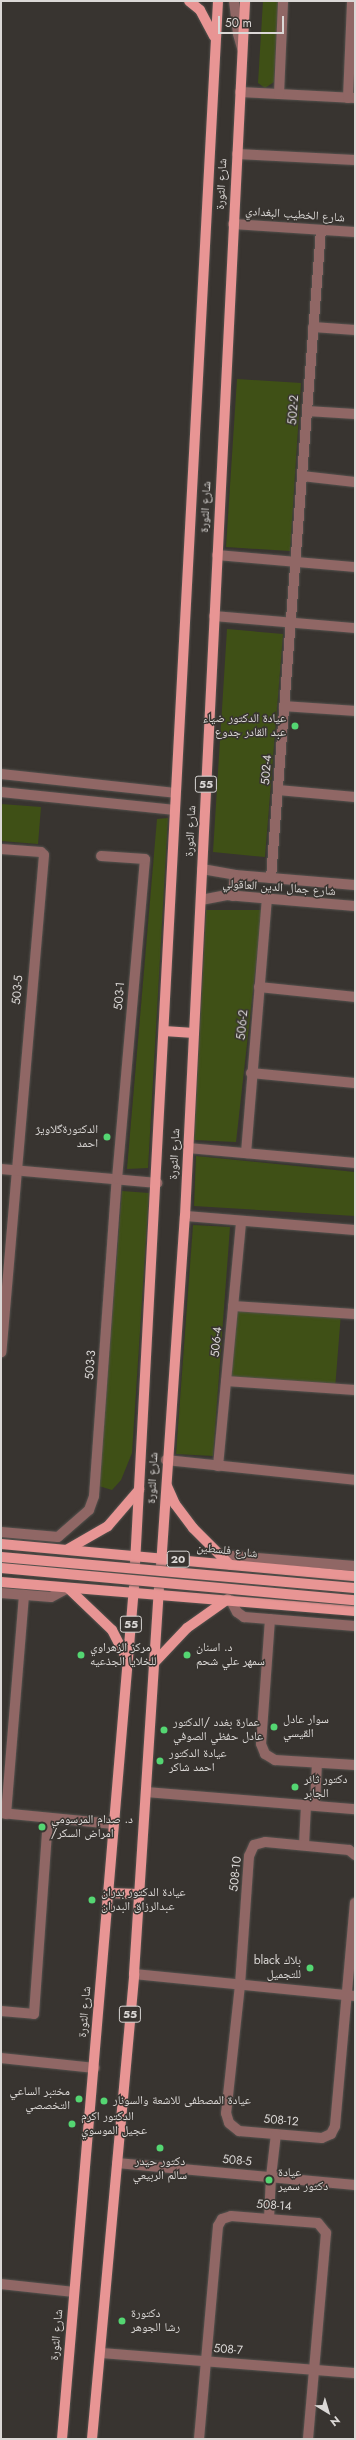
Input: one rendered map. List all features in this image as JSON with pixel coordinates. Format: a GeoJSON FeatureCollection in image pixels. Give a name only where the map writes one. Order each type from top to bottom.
{"type":"FeatureCollection","features":[{"type":"Feature","properties":{"kind":"main road"},"geometry":{"type":"LineString","coordinates":[[189,1],[210,24],[216,39]]}},
{"type":"Feature","properties":{"kind":"main road","name":"شارع الثورة"},"geometry":{"type":"LineString","coordinates":[[136,1559],[157,1183],[175,793],[218,1]]}},
{"type":"Feature","properties":{"kind":"main road","name":"شارع الثورة"},"geometry":{"type":"LineString","coordinates":[[161,1561],[166,1460],[185,1216],[245,1]]}},
{"type":"Feature","properties":{"kind":"main road"},"geometry":{"type":"LineString","coordinates":[[164,1030],[194,1033]]}},
{"type":"Feature","properties":{"kind":"main road"},"geometry":{"type":"LineString","coordinates":[[166,1484],[184,1516],[230,1565]]}},
{"type":"Feature","properties":{"kind":"main road"},"geometry":{"type":"LineString","coordinates":[[66,1550],[87,1540],[108,1526],[139,1490]]}},
{"type":"Feature","properties":{"kind":"main road","name":"شارع فلسطين"},"geometry":{"type":"LineString","coordinates":[[1,1544],[66,1550],[136,1559],[230,1565],[355,1576]]}},
{"type":"Feature","properties":{"kind":"main road","name":"شارع فلسطين"},"geometry":{"type":"LineString","coordinates":[[1,1558],[355,1588]]}},
{"type":"Feature","properties":{"kind":"main road","name":"20"},"geometry":{"type":"LineString","coordinates":[[1,1568],[355,1600]]}},
{"type":"Feature","properties":{"kind":"main road"},"geometry":{"type":"LineString","coordinates":[[1,1582],[68,1588],[159,1592],[355,1611]]}},
{"type":"Feature","properties":{"kind":"main road"},"geometry":{"type":"LineString","coordinates":[[68,1588],[112,1630],[127,1662]]}},
{"type":"Feature","properties":{"kind":"main road","name":"شارع الثورة"},"geometry":{"type":"LineString","coordinates":[[62,2439],[134,1590]]}},
{"type":"Feature","properties":{"kind":"main road","name":"55"},"geometry":{"type":"LineString","coordinates":[[92,2439],[134,1974],[153,1664],[159,1592]]}},
{"type":"Feature","properties":{"kind":"main road"},"geometry":{"type":"LineString","coordinates":[[153,1664],[187,1628],[229,1599]]}},
{"type":"Feature","properties":{"kind":"main road"},"geometry":{"type":"LineString","coordinates":[[108,1893],[139,1894]]}},
{"type":"Feature","properties":{"kind":"street"},"geometry":{"type":"LineString","coordinates":[[234,1],[238,34],[242,48]]}},
{"type":"Feature","properties":{"kind":"street"},"geometry":{"type":"LineString","coordinates":[[279,94],[284,1]]}},
{"type":"Feature","properties":{"kind":"street"},"geometry":{"type":"LineString","coordinates":[[240,92],[351,98],[352,1]]}},
{"type":"Feature","properties":{"kind":"street"},"geometry":{"type":"LineString","coordinates":[[237,154],[355,160]]}},
{"type":"Feature","properties":{"kind":"street","name":"شارع الخطيب البغدادي"},"geometry":{"type":"LineString","coordinates":[[233,224],[355,232]]}},
{"type":"Feature","properties":{"kind":"street","name":"502-2"},"geometry":{"type":"LineString","coordinates":[[293,593],[321,230]]}},
{"type":"Feature","properties":{"kind":"street"},"geometry":{"type":"LineString","coordinates":[[313,327],[355,330]]}},
{"type":"Feature","properties":{"kind":"street"},"geometry":{"type":"LineString","coordinates":[[307,411],[355,414]]}},
{"type":"Feature","properties":{"kind":"street"},"geometry":{"type":"LineString","coordinates":[[302,476],[355,482]]}},
{"type":"Feature","properties":{"kind":"street"},"geometry":{"type":"LineString","coordinates":[[217,554],[355,567]]}},
{"type":"Feature","properties":{"kind":"street","name":"502-4"},"geometry":{"type":"LineString","coordinates":[[271,878],[293,593]]}},
{"type":"Feature","properties":{"kind":"street"},"geometry":{"type":"LineString","coordinates":[[214,616],[355,628]]}},
{"type":"Feature","properties":{"kind":"street"},"geometry":{"type":"LineString","coordinates":[[284,706],[355,711]]}},
{"type":"Feature","properties":{"kind":"street"},"geometry":{"type":"LineString","coordinates":[[1,774],[175,793]]}},
{"type":"Feature","properties":{"kind":"street"},"geometry":{"type":"LineString","coordinates":[[278,790],[355,797]]}},
{"type":"Feature","properties":{"kind":"street"},"geometry":{"type":"LineString","coordinates":[[1,792],[175,810]]}},
{"type":"Feature","properties":{"kind":"street","name":"503-5"},"geometry":{"type":"LineString","coordinates":[[1,848],[41,852],[44,855],[15,1170]]}},
{"type":"Feature","properties":{"kind":"street","name":"503-1"},"geometry":{"type":"LineString","coordinates":[[101,856],[145,859],[117,1179]]}},
{"type":"Feature","properties":{"kind":"street","name":"شارع جمال الدين العاقولي"},"geometry":{"type":"LineString","coordinates":[[202,869],[235,875],[355,885]]}},
{"type":"Feature","properties":{"kind":"street"},"geometry":{"type":"LineString","coordinates":[[234,896],[235,875]]}},
{"type":"Feature","properties":{"kind":"street","name":"شارع جمال الدين العاقولي"},"geometry":{"type":"LineString","coordinates":[[201,900],[234,896],[355,906]]}},
{"type":"Feature","properties":{"kind":"street","name":"506-2"},"geometry":{"type":"LineString","coordinates":[[246,1154],[251,1073],[267,898]]}},
{"type":"Feature","properties":{"kind":"street"},"geometry":{"type":"LineString","coordinates":[[259,987],[355,997]]}},
{"type":"Feature","properties":{"kind":"street"},"geometry":{"type":"LineString","coordinates":[[251,1073],[355,1083]]}},
{"type":"Feature","properties":{"kind":"street"},"geometry":{"type":"LineString","coordinates":[[188,1148],[355,1163]]}},
{"type":"Feature","properties":{"kind":"street"},"geometry":{"type":"LineString","coordinates":[[1,1169],[157,1183]]}},
{"type":"Feature","properties":{"kind":"street"},"geometry":{"type":"LineString","coordinates":[[1,1352],[15,1170]]}},
{"type":"Feature","properties":{"kind":"street","name":"503-3"},"geometry":{"type":"LineString","coordinates":[[1,1532],[58,1537],[89,1510],[94,1496],[117,1179]]}},
{"type":"Feature","properties":{"kind":"street"},"geometry":{"type":"LineString","coordinates":[[185,1216],[355,1230]]}},
{"type":"Feature","properties":{"kind":"street","name":"506-4"},"geometry":{"type":"LineString","coordinates":[[218,1466],[241,1220]]}},
{"type":"Feature","properties":{"kind":"street"},"geometry":{"type":"LineString","coordinates":[[233,1306],[355,1314]]}},
{"type":"Feature","properties":{"kind":"street"},"geometry":{"type":"LineString","coordinates":[[226,1381],[355,1390]]}},
{"type":"Feature","properties":{"kind":"street"},"geometry":{"type":"LineString","coordinates":[[166,1460],[355,1480]]}},
{"type":"Feature","properties":{"kind":"street"},"geometry":{"type":"LineString","coordinates":[[220,1555],[355,1566]]}},
{"type":"Feature","properties":{"kind":"street"},"geometry":{"type":"LineString","coordinates":[[1,1593],[51,1597],[68,1588]]}},
{"type":"Feature","properties":{"kind":"street"},"geometry":{"type":"LineString","coordinates":[[24,1595],[4,1814],[113,1824]]}},
{"type":"Feature","properties":{"kind":"street"},"geometry":{"type":"LineString","coordinates":[[229,1599],[240,1615],[355,1626]]}},
{"type":"Feature","properties":{"kind":"street"},"geometry":{"type":"LineString","coordinates":[[270,1619],[261,1744],[265,1754],[275,1760],[355,1765]]}},
{"type":"Feature","properties":{"kind":"street"},"geometry":{"type":"LineString","coordinates":[[304,1845],[317,1763]]}},
{"type":"Feature","properties":{"kind":"street"},"geometry":{"type":"LineString","coordinates":[[146,1792],[355,1809]]}},
{"type":"Feature","properties":{"kind":"street"},"geometry":{"type":"LineString","coordinates":[[1,2011],[34,2014],[48,1818]]}},
{"type":"Feature","properties":{"kind":"street","name":"508-10"},"geometry":{"type":"LineString","coordinates":[[240,1985],[249,1856],[254,1845],[265,1842],[304,1845],[349,1850],[355,1855]]}},
{"type":"Feature","properties":{"kind":"street"},"geometry":{"type":"LineString","coordinates":[[134,1974],[351,1996],[355,1903]]}},
{"type":"Feature","properties":{"kind":"street","name":"508-12"},"geometry":{"type":"LineString","coordinates":[[240,1985],[228,2118],[229,2123],[239,2130],[276,2134],[322,2138],[331,2134],[335,2126],[351,1996]]}},
{"type":"Feature","properties":{"kind":"street"},"geometry":{"type":"LineString","coordinates":[[1,2058],[94,2068]]}},
{"type":"Feature","properties":{"kind":"street"},"geometry":{"type":"LineString","coordinates":[[269,2219],[270,2177],[276,2134]]}},
{"type":"Feature","properties":{"kind":"street","name":"508-5"},"geometry":{"type":"LineString","coordinates":[[117,2163],[355,2185]]}},
{"type":"Feature","properties":{"kind":"street","name":"508-14"},"geometry":{"type":"LineString","coordinates":[[199,2439],[218,2226],[222,2219],[231,2216],[318,2223],[326,2232],[308,2439]]}},
{"type":"Feature","properties":{"kind":"street"},"geometry":{"type":"LineString","coordinates":[[1,2284],[74,2292]]}},
{"type":"Feature","properties":{"kind":"street","name":"508-7"},"geometry":{"type":"LineString","coordinates":[[100,2353],[355,2372]]}},
{"type":"Feature","properties":{"kind":"green space"},"geometry":{"type":"Polygon","coordinates":[[[263,1],[278,1],[274,82],[265,88],[258,83],[263,1]]]}},
{"type":"Feature","properties":{"kind":"green space"},"geometry":{"type":"Polygon","coordinates":[[[237,379],[301,383],[290,551],[226,547],[237,379]]]}},
{"type":"Feature","properties":{"kind":"green space"},"geometry":{"type":"Polygon","coordinates":[[[227,629],[283,634],[265,857],[213,852],[227,629]]]}},
{"type":"Feature","properties":{"kind":"green space"},"geometry":{"type":"Polygon","coordinates":[[[1,804],[41,807],[38,844],[1,841],[1,804]]]}},
{"type":"Feature","properties":{"kind":"green space"},"geometry":{"type":"Polygon","coordinates":[[[168,818],[148,1168],[127,1169],[157,819],[168,818]]]}},
{"type":"Feature","properties":{"kind":"green space"},"geometry":{"type":"Polygon","coordinates":[[[206,910],[262,910],[236,1142],[194,1140],[206,910]]]}},
{"type":"Feature","properties":{"kind":"green space"},"geometry":{"type":"Polygon","coordinates":[[[196,1156],[355,1172],[355,1216],[194,1206],[196,1156]]]}},
{"type":"Feature","properties":{"kind":"green space"},"geometry":{"type":"Polygon","coordinates":[[[122,1191],[149,1193],[132,1453],[121,1480],[112,1490],[99,1486],[122,1191]]]}},
{"type":"Feature","properties":{"kind":"green space"},"geometry":{"type":"Polygon","coordinates":[[[193,1225],[230,1227],[213,1456],[176,1454],[193,1225]]]}},
{"type":"Feature","properties":{"kind":"green space"},"geometry":{"type":"Polygon","coordinates":[[[233,1306],[341,1313],[335,1389],[226,1381],[233,1306]]]}},
{"type":"Feature","properties":{"kind":"place","name":"عيادة الدكتور ضياء عبد القادر جدوع"},"geometry":{"type":"Point","coordinates":[295,726]}},
{"type":"Feature","properties":{"kind":"place","name":"الدكتورةگلاويژ احمد"},"geometry":{"type":"Point","coordinates":[107,1137]}},
{"type":"Feature","properties":{"kind":"place","name":"مركز الزهراوي للخلايا الجذعيه"},"geometry":{"type":"Point","coordinates":[81,1655]}},
{"type":"Feature","properties":{"kind":"place","name":"د. اسنان سمهر علي شحم"},"geometry":{"type":"Point","coordinates":[187,1655]}},
{"type":"Feature","properties":{"kind":"place","name":"سوار عادل القيسي"},"geometry":{"type":"Point","coordinates":[274,1727]}},
{"type":"Feature","properties":{"kind":"place","name":"عمارة بغدد /الدكتور عادل حفظي الصوفي"},"geometry":{"type":"Point","coordinates":[164,1730]}},
{"type":"Feature","properties":{"kind":"place","name":"عيادة الدكتور احمد شاكر"},"geometry":{"type":"Point","coordinates":[160,1761]}},
{"type":"Feature","properties":{"kind":"place","name":"دكتور ثائر الجابر"},"geometry":{"type":"Point","coordinates":[295,1787]}},
{"type":"Feature","properties":{"kind":"place","name":"د. صدام المرسومي /امراض السكر"},"geometry":{"type":"Point","coordinates":[42,1827]}},
{"type":"Feature","properties":{"kind":"place","name":"عيادة الدكتور بدران عبدالرزاق البدران"},"geometry":{"type":"Point","coordinates":[92,1900]}},
{"type":"Feature","properties":{"kind":"place","name":"black بلاك للتجميل"},"geometry":{"type":"Point","coordinates":[310,1968]}},
{"type":"Feature","properties":{"kind":"place","name":"مختبر الساعي التخصصي"},"geometry":{"type":"Point","coordinates":[79,2099]}},
{"type":"Feature","properties":{"kind":"place","name":"عيادة المصطفى للاشعة والسونار"},"geometry":{"type":"Point","coordinates":[104,2101]}},
{"type":"Feature","properties":{"kind":"place","name":"الدكتور اكرم عجيل الموسوي"},"geometry":{"type":"Point","coordinates":[72,2124]}},
{"type":"Feature","properties":{"kind":"place","name":"دكتور حيدر سالم الربيعي"},"geometry":{"type":"Point","coordinates":[160,2148]}},
{"type":"Feature","properties":{"kind":"place","name":"عيادة دكتور سمير"},"geometry":{"type":"Point","coordinates":[269,2180]}},
{"type":"Feature","properties":{"kind":"place","name":"دكتورة رشا الجوهر"},"geometry":{"type":"Point","coordinates":[122,2321]}}]}
